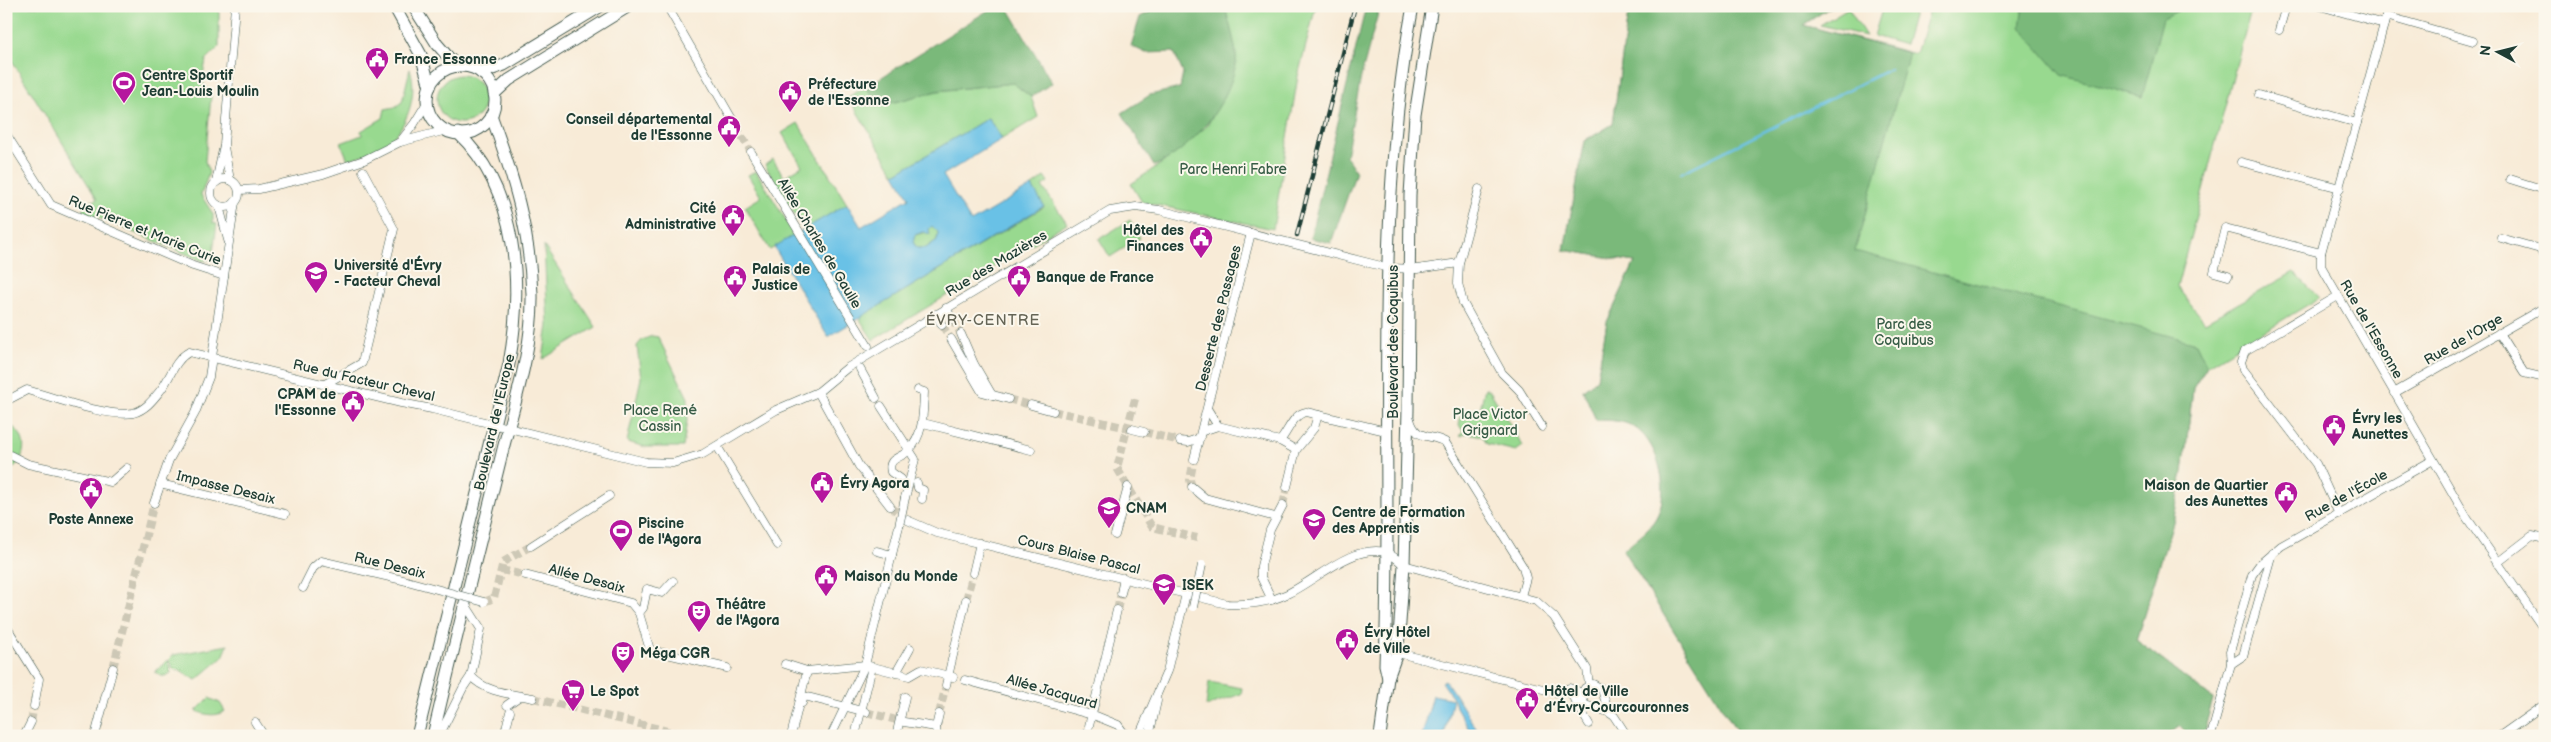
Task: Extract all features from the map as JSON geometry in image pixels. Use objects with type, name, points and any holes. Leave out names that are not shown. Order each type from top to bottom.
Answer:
[{"type":"main road","points":[[394,6],[421,55],[430,87],[428,101],[433,118],[452,132],[469,132],[480,128],[491,115],[494,94],[490,82],[481,72],[469,67],[456,66],[440,73],[430,87]]},
{"type":"main road","points":[[413,6],[437,44],[456,66]]},
{"type":"main road","points":[[481,72],[504,65],[602,6]]},
{"type":"main road","points":[[494,94],[509,80],[629,6]]},
{"type":"main road","name":"Boulevard des Coquibus","points":[[1388,678],[1385,665],[1389,268],[1396,116],[1413,6]]},
{"type":"main road","name":"Boulevard des Coquibus","points":[[1380,736],[1388,678],[1397,653],[1404,565],[1408,410],[1408,269],[1415,115],[1432,6]]},
{"type":"main road","name":"Boulevard de l'Europe","points":[[433,736],[524,366],[532,296],[528,238],[521,205],[491,115]]},
{"type":"main road","name":"Boulevard de l'Europe","points":[[418,736],[509,364],[516,328],[516,297],[512,250],[503,206],[488,170],[471,145],[452,132]]},
{"type":"street","points":[[216,182],[224,145],[235,6]]},
{"type":"street","points":[[667,6],[736,126]]},
{"type":"street","points":[[2279,30],[2286,6]]},
{"type":"street","points":[[2320,6],[2473,41]]},
{"type":"street","points":[[2228,276],[2214,272],[2225,228],[2321,253],[2389,6]]},
{"type":"street","points":[[2259,95],[2357,122]]},
{"type":"street","points":[[400,142],[428,101]]},
{"type":"street","points":[[239,190],[259,189],[323,174],[364,160],[400,142],[452,132]]},
{"type":"street","name":"Rue Pierre et Marie Curie","points":[[6,134],[51,205],[193,266],[224,276]]},
{"type":"street","points":[[224,145],[230,180],[239,190]]},
{"type":"street","name":"Allée Charles de Gaulle","points":[[751,152],[868,346]]},
{"type":"street","points":[[2241,162],[2340,188]]},
{"type":"street","points":[[325,384],[362,363],[394,229],[363,170]]},
{"type":"street","points":[[228,246],[219,206],[211,195],[212,187],[216,182],[222,179],[230,180]]},
{"type":"street","points":[[2510,179],[2545,190]]},
{"type":"street","points":[[1480,189],[1459,263],[1458,283],[1463,303],[1502,373],[1520,390],[1542,427]]},
{"type":"street","points":[[154,503],[169,460],[203,396],[213,357],[228,246],[235,202],[239,190]]},
{"type":"street","points":[[219,206],[229,206],[235,202]]},
{"type":"street","name":"Rue des Mazières","points":[[509,428],[655,463],[681,462],[717,446],[776,410],[818,392],[847,368],[1100,216],[1117,209],[1147,208],[1389,268],[1408,269],[1459,263]]},
{"type":"street","name":"Desserte des Passages","points":[[1194,459],[1202,434],[1251,233]]},
{"type":"street","points":[[2501,238],[2540,249],[2545,258]]},
{"type":"street","name":"Rue de l'Essonne","points":[[2321,253],[2321,266],[2467,518],[2544,629]]},
{"type":"street","points":[[2338,296],[2245,352],[2241,362],[2243,369],[2316,464],[2339,514]]},
{"type":"street","name":"Rue de l'Orge","points":[[2394,393],[2545,307]]},
{"type":"street","points":[[946,308],[952,319]]},
{"type":"street","points":[[936,314],[942,325]]},
{"type":"street","points":[[2499,333],[2524,372],[2545,378]]},
{"type":"street","points":[[961,334],[974,364],[992,395]]},
{"type":"street","points":[[951,339],[982,392],[1008,399]]},
{"type":"street","name":"Rue du Facteur Cheval","points":[[6,401],[27,390],[98,409],[132,413],[149,404],[183,355],[190,352],[509,428]]},
{"type":"street","points":[[860,369],[876,398]]},
{"type":"street","points":[[901,479],[891,472],[890,464],[892,460],[909,450],[923,424],[924,392],[918,390]]},
{"type":"street","points":[[818,392],[868,480],[890,506]]},
{"type":"street","points":[[1031,405],[1053,411]]},
{"type":"street","points":[[855,736],[864,711],[868,666],[892,555],[902,524],[905,498],[915,459],[883,409]]},
{"type":"street","points":[[1208,410],[1218,426]]},
{"type":"street","points":[[1408,410],[1413,428],[1417,434],[1445,442],[1523,567],[1526,578],[1521,596]]},
{"type":"street","points":[[1280,441],[1300,413],[1318,415],[1386,431]]},
{"type":"street","points":[[1287,487],[1296,450],[1314,428],[1318,415]]},
{"type":"street","points":[[923,424],[1031,450]]},
{"type":"street","points":[[1180,441],[1188,442],[1218,426],[1280,441],[1296,450]]},
{"type":"street","points":[[1132,429],[1144,432]]},
{"type":"street","points":[[717,446],[776,545]]},
{"type":"street","points":[[6,452],[28,464],[111,482],[127,468]]},
{"type":"street","name":"Rue de l'École","points":[[2211,736],[2231,664],[2230,652],[2252,575],[2260,564],[2272,553],[2433,460]]},
{"type":"street","points":[[917,483],[918,488],[924,490],[922,499]]},
{"type":"street","name":"Impasse Desaix","points":[[160,484],[285,514]]},
{"type":"street","points":[[1115,534],[1128,486]]},
{"type":"street","points":[[1192,487],[1205,498],[1275,517]]},
{"type":"street","points":[[531,546],[609,496]]},
{"type":"street","points":[[1272,600],[1260,573],[1275,517],[1283,505]]},
{"type":"street","name":"Cours Blaise Pascal","points":[[902,524],[1227,604],[1248,605],[1272,600],[1301,587],[1349,558],[1360,554],[1387,552]]},
{"type":"street","points":[[2497,563],[2532,536],[2545,539]]},
{"type":"street","points":[[973,573],[980,543]]},
{"type":"street","points":[[877,551],[892,555]]},
{"type":"street","points":[[1387,552],[1404,565],[1536,601],[1554,617],[1587,669],[1589,685],[1582,693],[1585,705],[1591,708],[1597,707],[1614,716],[1627,736]]},
{"type":"street","name":"Rue de l'École","points":[[2231,664],[2243,656],[2272,553]]},
{"type":"street","name":"Rue Desaix","points":[[303,588],[312,568],[322,561],[484,602]]},
{"type":"street","points":[[1193,607],[1202,564]]},
{"type":"street","name":"Allée Desaix","points":[[524,576],[631,603],[639,613]]},
{"type":"street","points":[[1121,593],[1124,578]]},
{"type":"street","points":[[673,581],[662,593],[647,589],[643,608],[639,613],[650,650],[727,668]]},
{"type":"street","points":[[1139,736],[1167,671],[1186,594]]},
{"type":"street","points":[[946,685],[950,676],[966,600]]},
{"type":"street","points":[[439,736],[471,676],[481,629],[466,604]]},
{"type":"street","points":[[1088,732],[1116,610]]},
{"type":"street","points":[[6,626],[39,679],[34,706]]},
{"type":"street","points":[[896,672],[910,648]]},
{"type":"street","points":[[1402,654],[1559,693],[1568,689],[1582,693]]},
{"type":"street","points":[[785,664],[808,671],[868,666],[909,676],[921,668],[950,676]]},
{"type":"street","points":[[831,736],[845,706],[868,666]]},
{"type":"street","points":[[95,736],[113,668]]},
{"type":"street","points":[[791,736],[808,671]]},
{"type":"street","points":[[471,676],[477,684],[533,698]]},
{"type":"street","points":[[1149,736],[1157,700],[1162,694],[1168,677]]},
{"type":"street","name":"Allée Jacquard","points":[[965,680],[1096,716],[1118,725],[1126,735]]},
{"type":"street","points":[[1589,685],[1596,685],[1602,689],[1608,712]]},
{"type":"street","points":[[1568,689],[1589,724]]},
{"type":"street","points":[[428,693],[456,701]]},
{"type":"street","points":[[504,736],[508,708],[520,696]]},
{"type":"street","points":[[800,709],[804,696],[864,711]]},
{"type":"street","points":[[899,736],[897,732],[905,697]]},
{"type":"street","points":[[1597,707],[1604,700]]},
{"type":"street","points":[[2500,736],[2545,704]]},
{"type":"street","points":[[937,736],[936,727],[939,714]]},
{"type":"street","points":[[24,736],[31,722]]},
{"type":"street","points":[[255,722],[264,736]]},
{"type":"street","points":[[904,722],[936,727]]},
{"type":"green space","name":"Centre Sportif Jean-Louis Moulin","points":[[6,6],[219,6],[219,47],[206,60],[202,81],[211,96],[205,161],[209,173],[201,195],[213,214],[213,223],[217,224],[212,259],[203,261],[82,211],[85,204],[97,199],[6,51]]},
{"type":"green space","points":[[995,6],[1007,6],[1052,83],[1031,97],[1013,83],[937,91],[887,104],[876,101],[866,87]]},
{"type":"green space","points":[[1162,6],[1225,6],[1234,43],[1236,63],[1226,94],[1207,124],[1182,149],[1154,166],[1122,113],[1150,95],[1180,88],[1183,73],[1174,52],[1146,53],[1131,46],[1140,17]]},
{"type":"green space","name":"Parc Henri Fabre","points":[[1225,6],[1316,6],[1298,76],[1273,229],[1142,202],[1131,184],[1165,161],[1207,126],[1227,89],[1236,62]]},
{"type":"green space","points":[[1366,6],[1380,6],[1361,77],[1346,156],[1356,172],[1331,243],[1310,238]]},
{"type":"green space","name":"Parc des Coquibus","points":[[1629,6],[1832,6],[1803,25],[1916,54],[1930,6],[2252,6],[2177,287],[2205,322],[2294,272],[2319,298],[2207,366],[2193,388],[2183,472],[2173,522],[2136,640],[2213,699],[2204,731],[2190,736],[2180,726],[2166,736],[1740,736],[1623,550],[1647,529],[1658,514],[1663,492],[1660,466],[1655,454],[1650,443],[1634,427],[1610,420],[1596,420],[1583,390],[1597,379],[1607,322],[1635,262],[1564,250],[1585,141],[1613,124]]},
{"type":"green space","name":"Parc des Coquibus","points":[[1629,6],[1832,6],[1803,25],[1909,53],[1855,251],[2196,343],[2207,366],[2193,388],[2183,472],[2173,522],[2136,640],[2213,699],[2204,731],[2190,736],[2180,726],[2166,736],[1740,736],[1623,550],[1647,529],[1658,514],[1663,491],[1660,466],[1655,454],[1650,443],[1634,427],[1610,420],[1596,420],[1583,390],[1597,379],[1607,322],[1635,262],[1564,250],[1585,141],[1613,124]]},
{"type":"green space","points":[[1883,6],[1916,6],[1905,45],[1874,36]]},
{"type":"green space","points":[[2023,6],[2188,6],[2163,18],[2142,97],[2061,75],[2020,27]]},
{"type":"green space","points":[[1848,8],[1866,36],[1820,25]]},
{"type":"green space","points":[[410,69],[413,90],[404,123],[390,141],[381,148],[348,160],[341,143],[362,135],[361,131],[383,118],[385,109],[395,107],[402,102]]},
{"type":"green space","points":[[461,75],[470,77],[478,82],[483,90],[485,99],[483,108],[478,116],[470,121],[461,123],[452,121],[444,116],[439,108],[437,99],[439,90],[444,82],[452,77]]},
{"type":"green space","points":[[1013,83],[1031,97],[1038,117],[1002,139],[988,118],[895,174],[848,97],[866,87],[876,101],[887,104],[937,91]]},
{"type":"green space","points":[[798,123],[847,204],[804,230],[765,165],[773,159],[784,177],[802,166],[782,133]]},
{"type":"green space","points":[[756,171],[795,235],[770,250],[745,207],[761,197],[748,175]]},
{"type":"green space","points":[[1045,177],[1048,182],[1042,186],[1067,223],[873,340],[859,318],[1044,207],[1032,186]]},
{"type":"green space","points":[[1130,220],[1140,238],[1110,257],[1099,239]]},
{"type":"green space","points":[[932,226],[938,232],[937,240],[926,248],[917,248],[913,242],[915,235],[926,232]]},
{"type":"green space","points":[[544,246],[596,327],[543,359],[548,325]]},
{"type":"green space","name":"Place René Cassin","points":[[652,336],[658,337],[688,398],[688,414],[683,447],[646,447],[627,442],[641,378],[637,346],[642,340]]},
{"type":"green space","name":"Place Victor Grignard","points":[[1485,388],[1490,391],[1523,446],[1516,451],[1487,444],[1482,436],[1467,433],[1461,436],[1460,434],[1463,431],[1459,425],[1461,413],[1464,419],[1480,409]]},
{"type":"green space","points":[[6,424],[20,434],[24,448],[19,462],[6,472]]},
{"type":"green space","points":[[228,645],[223,657],[196,680],[181,671],[173,669],[169,659],[173,655]]},
{"type":"green space","points":[[168,660],[171,672],[167,676],[161,676],[155,672]]},
{"type":"green space","points":[[1209,682],[1242,688],[1241,694],[1206,706]]},
{"type":"green space","points":[[209,698],[220,703],[225,711],[211,715],[196,711]]},
{"type":"water","points":[[988,118],[1002,139],[943,175],[971,222],[1032,186],[1044,206],[828,337],[774,247],[847,204],[861,227],[909,198],[895,174]],"holes":[[[932,226],[938,232],[937,240],[926,248],[917,248],[913,242],[915,235],[923,232],[930,234],[929,229]]]},
{"type":"water","points":[[1445,680],[1481,736],[1475,736],[1470,731],[1456,707],[1454,699],[1442,682]]},
{"type":"water","points":[[1433,695],[1453,699],[1444,736],[1422,736]]},
{"type":"waterway","points":[[1681,173],[1890,69]]},
{"type":"tunnel","points":[[736,126],[751,152]]},
{"type":"tunnel","points":[[952,319],[961,334]]},
{"type":"tunnel","points":[[942,325],[951,339]]},
{"type":"tunnel","points":[[1008,399],[1031,405]]},
{"type":"tunnel","points":[[1135,399],[1117,468],[1152,527],[1197,538]]},
{"type":"tunnel","points":[[1053,411],[1132,429]]},
{"type":"tunnel","points":[[1144,432],[1180,441]]},
{"type":"tunnel","points":[[1192,487],[1190,480],[1194,459]]},
{"type":"tunnel","points":[[1283,505],[1287,487]]},
{"type":"tunnel","points":[[113,668],[154,503]]},
{"type":"tunnel","points":[[890,506],[905,519]]},
{"type":"tunnel","points":[[484,602],[494,598],[503,562],[531,546]]},
{"type":"tunnel","points":[[501,570],[525,575]]},
{"type":"tunnel","points":[[966,600],[973,573]]},
{"type":"tunnel","points":[[1117,610],[1121,593]]},
{"type":"tunnel","points":[[939,714],[946,685]]},
{"type":"tunnel","points":[[533,698],[688,736]]},
{"type":"tunnel","points":[[31,722],[34,706]]},
{"type":"tunnel","points":[[866,712],[904,722]]},
{"type":"railway","points":[[1297,235],[1355,6]]},
{"type":"place","name":"France Essonne","points":[[377,80]]},
{"type":"place","name":"Centre Sportif Jean-Louis Moulin","points":[[124,104]]},
{"type":"place","name":"Préfecture de l'Essonne","points":[[790,113]]},
{"type":"place","name":"Conseil départemental de l'Essonne","points":[[729,148]]},
{"type":"place","name":"Cité Administrative","points":[[733,237]]},
{"type":"place","name":"Hôtel des Finances","points":[[1201,259]]},
{"type":"place","name":"Université d'Évry - Facteur Cheval","points":[[316,294]]},
{"type":"place","name":"Palais de Justice","points":[[735,298]]},
{"type":"place","name":"Banque de France","points":[[1019,298]]},
{"type":"place","name":"CPAM de l'Essonne","points":[[353,423]]},
{"type":"place","name":"Évry les Aunettes","points":[[2334,447]]},
{"type":"place","name":"Évry Agora","points":[[822,504]]},
{"type":"place","name":"Poste Annexe","points":[[91,510]]},
{"type":"place","name":"Maison de Quartier des Aunettes","points":[[2286,514]]},
{"type":"place","name":"CNAM","points":[[1109,529]]},
{"type":"place","name":"Centre de Formation des Apprentis","points":[[1314,541]]},
{"type":"place","name":"Piscine de l'Agora","points":[[621,552]]},
{"type":"place","name":"Maison du Monde","points":[[826,597]]},
{"type":"place","name":"ISEK","points":[[1164,606]]},
{"type":"place","name":"Théâtre de l'Agora","points":[[699,633]]},
{"type":"place","name":"Évry Hôtel de Ville","points":[[1347,661]]},
{"type":"place","name":"Méga CGR","points":[[623,674]]},
{"type":"place","name":"Le Spot","points":[[573,712]]},
{"type":"place","name":"Hôtel de Ville d’Évry-Courcouronnes","points":[[1527,720]]},
{"type":"district","name":"ÉVRY-CENTRE","points":[[983,320]]}]
